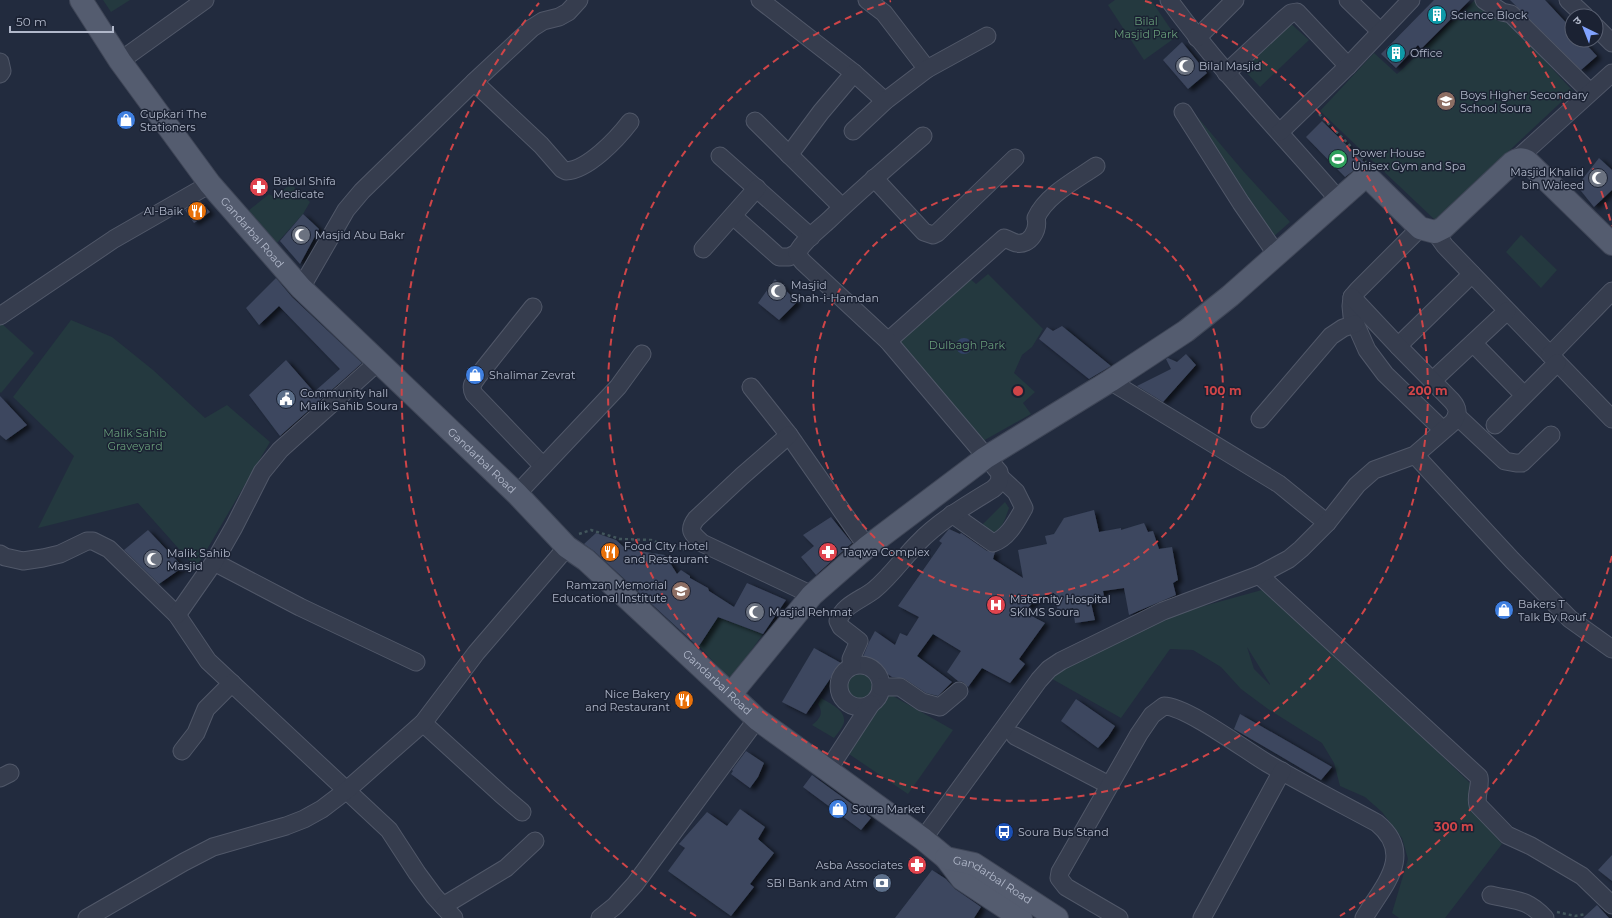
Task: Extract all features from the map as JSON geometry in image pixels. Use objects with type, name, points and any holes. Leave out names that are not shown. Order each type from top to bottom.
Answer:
[{"type":"main road","name":"Gandarbal Road","points":[[81,0],[120,61],[210,184],[301,288],[517,494],[567,547],[586,560],[757,718],[923,839],[946,858],[962,879],[1021,918]]},
{"type":"main road","points":[[731,694],[812,595],[867,547],[985,458],[1110,381],[1186,331],[1230,296],[1357,182],[1364,178],[1371,180],[1427,230],[1443,228],[1516,160],[1523,159],[1527,161],[1612,244]]},
{"type":"main road","name":"Gandarbal Road","points":[[946,858],[974,864],[1057,918]]},
{"type":"street","points":[[120,61],[206,0]]},
{"type":"street","points":[[301,288],[346,210],[354,201],[474,82],[532,28],[543,21],[559,17],[568,12],[579,0]]},
{"type":"street","points":[[760,0],[854,73],[885,101]]},
{"type":"street","points":[[867,0],[884,13],[894,24],[927,69]]},
{"type":"street","points":[[1168,0],[1226,73],[1338,199]]},
{"type":"street","points":[[1197,38],[1235,0]]},
{"type":"street","points":[[1348,0],[1380,31]]},
{"type":"street","points":[[1280,132],[1310,105],[1411,0]]},
{"type":"street","points":[[1484,0],[1502,12],[1511,14],[1590,92]]},
{"type":"street","points":[[1568,0],[1576,8]]},
{"type":"street","points":[[1226,73],[1285,18],[1291,13],[1297,12],[1348,66]]},
{"type":"street","points":[[1604,35],[1612,43]]},
{"type":"street","points":[[853,132],[885,101],[927,69],[987,36]]},
{"type":"street","points":[[0,62],[2,71],[0,74]]},
{"type":"street","points":[[789,155],[821,112],[854,73]]},
{"type":"street","points":[[1516,160],[1590,92],[1611,75]]},
{"type":"street","points":[[474,82],[541,144],[562,169],[566,171],[579,168],[608,147],[630,122]]},
{"type":"street","points":[[1184,112],[1241,203],[1277,255]]},
{"type":"street","points":[[755,121],[842,207]]},
{"type":"street","points":[[733,216],[779,257],[788,257],[798,253],[811,237],[842,207],[923,136]]},
{"type":"street","points":[[720,156],[811,237]]},
{"type":"street","points":[[874,178],[924,232],[933,235],[937,233],[1015,158]]},
{"type":"street","points":[[888,341],[1004,238],[1016,243],[1022,243],[1030,239],[1035,233],[1038,225],[1036,218],[1045,204],[1052,197],[1096,166]]},
{"type":"street","points":[[0,316],[114,239],[210,184]]},
{"type":"street","points":[[703,249],[757,188]]},
{"type":"street","points":[[1443,430],[1385,374],[1367,350],[1355,324],[1351,306],[1352,297],[1427,230],[1445,246],[1612,419]]},
{"type":"street","points":[[798,253],[799,258],[803,262],[888,341],[985,458],[999,472],[1000,478],[998,484],[993,490],[952,514],[918,542],[896,568],[874,589],[860,600],[850,605],[840,614],[838,621],[841,627],[859,641],[851,659],[852,666]]},
{"type":"street","points":[[1398,346],[1472,274]]},
{"type":"street","points":[[1495,425],[1524,395],[1612,291]]},
{"type":"street","points":[[1352,297],[1452,401],[1457,413],[1505,460],[1522,463],[1552,435]]},
{"type":"street","points":[[533,306],[478,376],[471,388],[474,394],[543,466]]},
{"type":"street","points":[[1432,381],[1507,311]]},
{"type":"street","points":[[1260,419],[1331,336],[1342,328],[1355,324]]},
{"type":"street","points":[[1473,343],[1524,395]]},
{"type":"street","points":[[517,494],[618,387],[642,354]]},
{"type":"street","points":[[177,615],[214,562],[234,528],[262,472],[280,450],[378,362]]},
{"type":"street","points":[[1110,381],[1279,484],[1327,523]]},
{"type":"street","points":[[752,387],[789,435],[867,547]]},
{"type":"street","points":[[923,839],[1034,686],[1049,669],[1062,661],[1163,611],[1259,575],[1289,559],[1327,523],[1357,485],[1374,470],[1415,455],[1453,422],[1457,413]]},
{"type":"street","points":[[789,435],[742,476],[691,525],[692,531],[702,543],[812,595]]},
{"type":"street","points":[[1415,455],[1512,560],[1570,619],[1612,649]]},
{"type":"street","points":[[952,514],[993,543],[1000,540],[1013,527],[1024,508],[1016,492],[1000,478]]},
{"type":"street","points":[[0,554],[23,561],[60,554],[87,541],[93,541],[109,549],[177,615],[208,661],[389,830],[417,873],[448,912],[506,868],[535,841]]},
{"type":"street","points":[[87,918],[172,868],[213,847],[286,826],[304,819],[322,809],[347,790],[423,723],[476,653],[567,547]]},
{"type":"street","points":[[214,562],[307,611],[416,662]]},
{"type":"street","points":[[1259,575],[1479,777],[1480,783],[1477,800],[1478,805],[1507,835],[1531,846],[1577,873],[1591,883],[1612,905]]},
{"type":"street","points":[[828,770],[871,704],[880,694],[880,680],[872,669],[859,665],[852,666],[842,675],[839,689],[841,696],[851,705],[865,707],[871,704]]},
{"type":"street","points":[[182,751],[196,733],[206,709],[232,683]]},
{"type":"street","points":[[881,687],[900,687],[922,702],[940,707],[959,691]]},
{"type":"street","points":[[1119,918],[1066,887],[1059,878],[1063,865],[1143,727],[1152,714],[1164,706],[1176,707],[1282,771],[1384,828],[1388,834],[1394,851],[1394,869],[1389,880],[1364,918]]},
{"type":"street","points":[[600,918],[615,906],[635,884],[757,718]]},
{"type":"street","points":[[423,723],[522,812]]},
{"type":"street","points":[[1015,736],[1109,785]]},
{"type":"street","points":[[1202,918],[1282,771]]},
{"type":"street","points":[[1491,895],[1522,901],[1532,905],[1545,918]]},
{"type":"path","points":[[1310,105],[1375,170],[1371,180]]},
{"type":"path","points":[[567,547],[577,535],[591,530],[620,539],[651,540],[670,547],[691,551],[702,543]]},
{"type":"green space","points":[[103,0],[130,0],[111,12]]},
{"type":"green space","name":"Bilal Masjid Park","points":[[1115,0],[1151,0],[1176,37],[1144,60],[1108,5]]},
{"type":"green space","name":"Boys Higher Secondary School Soura","points":[[1475,0],[1515,29],[1573,91],[1435,220],[1320,111],[1374,53],[1397,74]]},
{"type":"green space","points":[[1289,22],[1309,40],[1260,87],[1242,68]]},
{"type":"green space","points":[[1189,112],[1194,113],[1244,172],[1290,222],[1272,238]]},
{"type":"green space","points":[[291,184],[310,202],[303,214],[277,243],[248,211],[269,194],[274,197]]},
{"type":"green space","points":[[1521,235],[1557,270],[1541,288],[1506,252]]},
{"type":"green space","name":"Dulbagh Park","points":[[988,274],[1043,329],[1032,347],[1022,355],[1014,373],[1035,392],[1023,403],[1031,414],[983,441],[892,342],[966,275],[976,284]]},
{"type":"green space","name":"Malik Sahib Graveyard","points":[[71,320],[112,337],[153,370],[205,418],[227,405],[270,442],[196,568],[138,503],[38,528],[74,456],[13,397]]},
{"type":"green space","points":[[0,322],[34,353],[1,393],[0,392]]},
{"type":"green space","points":[[1005,502],[1009,508],[1006,517],[1001,527],[991,536],[981,526]]},
{"type":"green space","points":[[1269,588],[1473,786],[1469,805],[1502,844],[1445,918],[1399,918],[1392,913],[1408,859],[1402,838],[1382,812],[1365,797],[1340,786],[1334,763],[1322,743],[1268,709],[1241,689],[1221,667],[1193,650],[1170,649],[1121,718],[1047,676],[1175,614]],"holes":[[[1247,647],[1270,684],[1254,669]]]},
{"type":"green space","points":[[718,617],[763,634],[730,680],[699,646]]},
{"type":"green space","points":[[860,670],[866,671],[873,677],[876,686],[875,692],[869,699],[860,702],[854,701],[847,695],[844,686],[845,680],[851,673]]},
{"type":"green space","points":[[886,692],[953,730],[908,794],[846,752]]},
{"type":"green space","points":[[821,698],[840,710],[844,718],[844,722],[840,730],[834,738],[812,725],[821,713],[818,704]]},
{"type":"water","points":[[964,338],[970,340],[972,346],[970,352],[964,354],[958,352],[956,346],[958,340]]},
{"type":"building","name":"Science Block","points":[[1434,0],[1470,0],[1421,49],[1418,45],[1396,68],[1381,54]]},
{"type":"building","points":[[1510,0],[1545,0],[1564,20],[1564,48],[1590,48],[1597,56],[1581,70]]},
{"type":"building","name":"Bilal Masjid","points":[[1182,42],[1207,73],[1188,89],[1163,60]]},
{"type":"building","points":[[1322,121],[1367,165],[1365,167],[1357,168],[1345,177],[1306,137]]},
{"type":"building","name":"Masjid Khalid bin Waleed","points":[[1599,158],[1612,170],[1612,190],[1594,207],[1577,186]]},
{"type":"building","name":"Al-Baik","points":[[200,201],[210,212],[194,223],[185,210]]},
{"type":"building","name":"Masjid Abu Bakr","points":[[303,214],[319,229],[300,264],[280,241]]},
{"type":"building","points":[[276,278],[292,297],[362,363],[280,436],[249,395],[286,360],[314,392],[340,369],[279,306],[259,325],[246,308]]},
{"type":"building","name":"Masjid Shah-i-Hamdan","points":[[775,279],[797,302],[779,320],[758,303]]},
{"type":"building","points":[[1062,326],[1111,366],[1089,379],[1039,339],[1047,327],[1053,331]]},
{"type":"building","points":[[1186,354],[1196,365],[1163,402],[1137,386],[1171,369],[1166,359],[1168,358],[1177,362]]},
{"type":"building","points":[[0,396],[27,425],[6,440],[0,435]]},
{"type":"building","points":[[1094,510],[1099,532],[1121,528],[1121,530],[1144,523],[1148,532],[1153,531],[1159,549],[1172,547],[1178,580],[1173,583],[1176,595],[1129,615],[1124,588],[1103,591],[1104,596],[1091,603],[1095,620],[1075,623],[1073,608],[1058,612],[1054,593],[1038,597],[1024,612],[1045,623],[1019,659],[1025,664],[1010,683],[982,668],[968,687],[963,682],[958,681],[947,672],[961,651],[933,634],[917,656],[952,682],[938,696],[926,693],[905,679],[892,677],[863,657],[875,631],[895,645],[900,633],[907,636],[919,617],[898,606],[942,543],[939,541],[949,529],[960,534],[961,533],[987,551],[995,552],[993,559],[1023,578],[1018,550],[1047,544],[1045,536],[1054,534],[1064,518]]},
{"type":"building","name":"Taqwa Complex","points":[[831,517],[852,543],[816,575],[801,557],[814,546],[803,535]]},
{"type":"building","name":"Malik Sahib Masjid","points":[[148,530],[183,567],[159,584],[124,550]]},
{"type":"building","points":[[596,533],[616,540],[626,549],[665,555],[677,574],[681,570],[690,576],[690,578],[708,588],[709,591],[734,607],[747,583],[786,600],[763,634],[718,617],[699,646],[594,551],[584,544]]},
{"type":"building","points":[[814,648],[841,663],[806,714],[782,702]]},
{"type":"building","points":[[1076,699],[1115,726],[1098,748],[1061,721]]},
{"type":"building","points":[[1240,714],[1332,767],[1321,780],[1234,729]]},
{"type":"building","points":[[746,751],[764,763],[758,777],[750,788],[731,774],[733,771],[732,770]]},
{"type":"building","points":[[812,775],[871,818],[861,830],[803,787]]},
{"type":"building","points":[[740,809],[765,827],[758,839],[774,853],[750,884],[754,887],[731,916],[668,871],[685,848],[679,844],[707,812],[727,826]]},
{"type":"building","points":[[1612,855],[1612,881],[1598,870]]},
{"type":"building","points":[[932,870],[946,879],[955,889],[981,907],[974,918],[895,918]]},
{"type":"building","points":[[1597,905],[1609,918],[1583,918]]},
{"type":"place","name":"Science Block","points":[[1437,15]]},
{"type":"place","name":"Office","points":[[1396,53]]},
{"type":"place","name":"Bilal Masjid","points":[[1185,66]]},
{"type":"place","name":"Boys Higher Secondary School Soura","points":[[1446,101]]},
{"type":"place","name":"Gupkari The Stationers","points":[[126,120]]},
{"type":"place","name":"Power House Unisex Gym and Spa","points":[[1338,159]]},
{"type":"place","name":"Masjid Khalid bin Waleed","points":[[1598,178]]},
{"type":"place","name":"Babul Shifa Medicate","points":[[259,187]]},
{"type":"place","name":"Al-Baik","points":[[197,211]]},
{"type":"place","name":"Masjid Abu Bakr","points":[[301,235]]},
{"type":"place","name":"Masjid Shah-i-Hamdan","points":[[777,291]]},
{"type":"place","name":"Shalimar Zevrat","points":[[475,375]]},
{"type":"place","name":"Community hall Malik Sahib Soura","points":[[286,399]]},
{"type":"place","name":"Food City Hotel and Restaurant","points":[[610,552]]},
{"type":"place","name":"Taqwa Complex","points":[[828,552]]},
{"type":"place","name":"Malik Sahib Masjid","points":[[153,559]]},
{"type":"place","name":"Ramzan Memorial Educational Institute","points":[[681,591]]},
{"type":"place","name":"Maternity Hospital SKIMS Soura","points":[[996,605]]},
{"type":"place","name":"Bakers T Talk By Rouf","points":[[1504,610]]},
{"type":"place","name":"Masjid Rehmat","points":[[755,612]]},
{"type":"place","name":"Nice Bakery and Restaurant","points":[[684,700]]},
{"type":"place","name":"Soura Market","points":[[838,809]]},
{"type":"place","name":"Soura Bus Stand","points":[[1004,832]]},
{"type":"place","name":"Asba Associates","points":[[917,865]]},
{"type":"place","name":"SBI Bank and Atm","points":[[882,883]]}]
